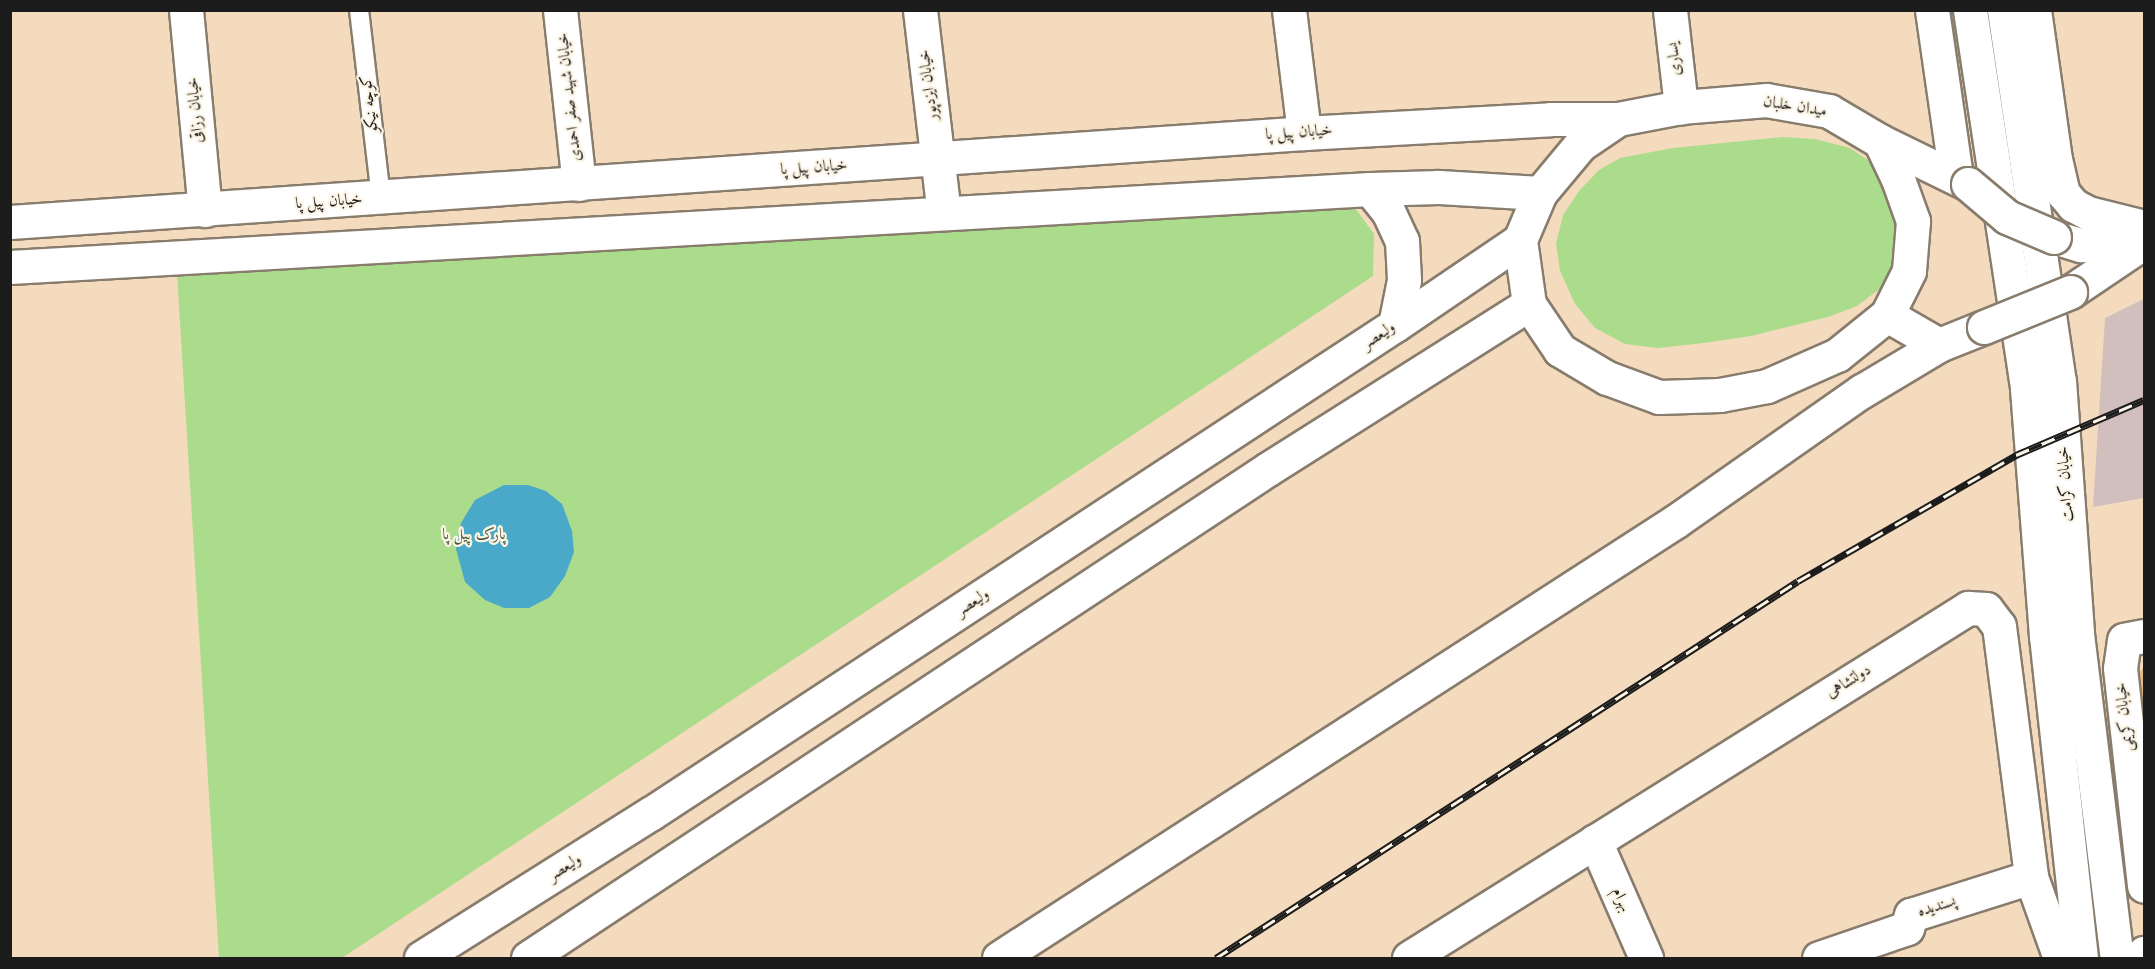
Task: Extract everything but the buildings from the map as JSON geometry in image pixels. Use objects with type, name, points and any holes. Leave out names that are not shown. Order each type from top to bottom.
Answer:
[{"type":"main road","name":"خیابان رزاقی","points":[[186,10],[205,210]]},
{"type":"main road","name":"خیابان شهید صفر احمدی","points":[[560,10],[579,184]]},
{"type":"main road","name":"خیابان ایزدپور","points":[[920,10],[944,213]]},
{"type":"main road","points":[[1289,10],[1304,133]]},
{"type":"main road","name":"یساری","points":[[1670,10],[1681,106]]},
{"type":"main road","points":[[1932,10],[1962,180]]},
{"type":"main road","name":"خیابان کرامت","points":[[1970,10],[2027,389],[2046,636],[2081,958]]},
{"type":"main road","name":"خیابان کرامت","points":[[2004,10],[2059,381],[2077,634],[2117,958]]},
{"type":"main road","points":[[2034,10],[2055,159],[2063,193],[2073,206],[2088,213],[2145,227]]},
{"type":"main road","name":"میدان خلبان","points":[[1520,240],[1540,193],[1580,145],[1618,119],[1681,106],[1766,100],[1829,111],[1880,141],[1962,180],[2007,217],[2054,237],[2080,245],[2101,246],[2145,235]]},
{"type":"main road","name":"خیابان پیل پا","points":[[10,222],[1304,133],[1551,119],[1618,119]]},
{"type":"main road","points":[[1520,240],[1529,304],[1560,350],[1607,378],[1659,397],[1720,396],[1767,386],[1837,355],[1887,315],[1909,272],[1913,221],[1898,178],[1880,141]]},
{"type":"main road","points":[[10,267],[1370,189],[1439,187],[1540,193]]},
{"type":"main road","points":[[1370,189],[1388,211],[1402,241],[1404,280],[1395,325]]},
{"type":"main road","name":"ولیعصر","points":[[421,958],[650,814],[1395,325],[1520,240]]},
{"type":"main road","points":[[999,958],[1676,521],[1862,391],[1939,345],[2070,292],[2145,242]]},
{"type":"main road","points":[[528,958],[1268,469],[1529,304]]},
{"type":"main road","points":[[1887,315],[1939,345]]},
{"type":"main road","name":"دولتشاهی","points":[[1409,958],[1968,608],[1986,609],[1998,626],[2031,878],[2060,958]]},
{"type":"main road","name":"خیابان کریمی","points":[[2145,636],[2124,640],[2120,668],[2145,886]]},
{"type":"main road","name":"بهرام","points":[[1595,841],[1646,958]]},
{"type":"main road","name":"پسندیده","points":[[1819,958],[1907,928],[1911,915],[2031,878]]},
{"type":"main road","points":[[2141,958],[2145,953]]},
{"type":"lane","name":"کوچه نیکو","points":[[359,10],[381,198]]},
{"type":"shaded area","points":[[2144,299],[2144,498],[2093,507],[2105,318]]},
{"type":"green space","points":[[1783,137],[1815,139],[1850,148],[1872,163],[1888,191],[1898,222],[1896,256],[1882,287],[1857,306],[1828,317],[1751,336],[1704,343],[1658,348],[1625,344],[1595,328],[1575,304],[1560,271],[1556,244],[1563,215],[1579,191],[1599,170],[1620,158],[1673,148]]},
{"type":"green space","name":"پارک پیل پا","points":[[1350,201],[1374,234],[1373,276],[342,958],[219,958],[177,273]]},
{"type":"water","points":[[504,485],[528,485],[546,491],[562,504],[572,531],[574,552],[565,576],[550,597],[529,608],[504,608],[485,600],[465,582],[456,549],[461,523],[475,500]]},
{"type":"railway","points":[[1216,958],[1798,581],[2016,455],[2144,400]]}]
